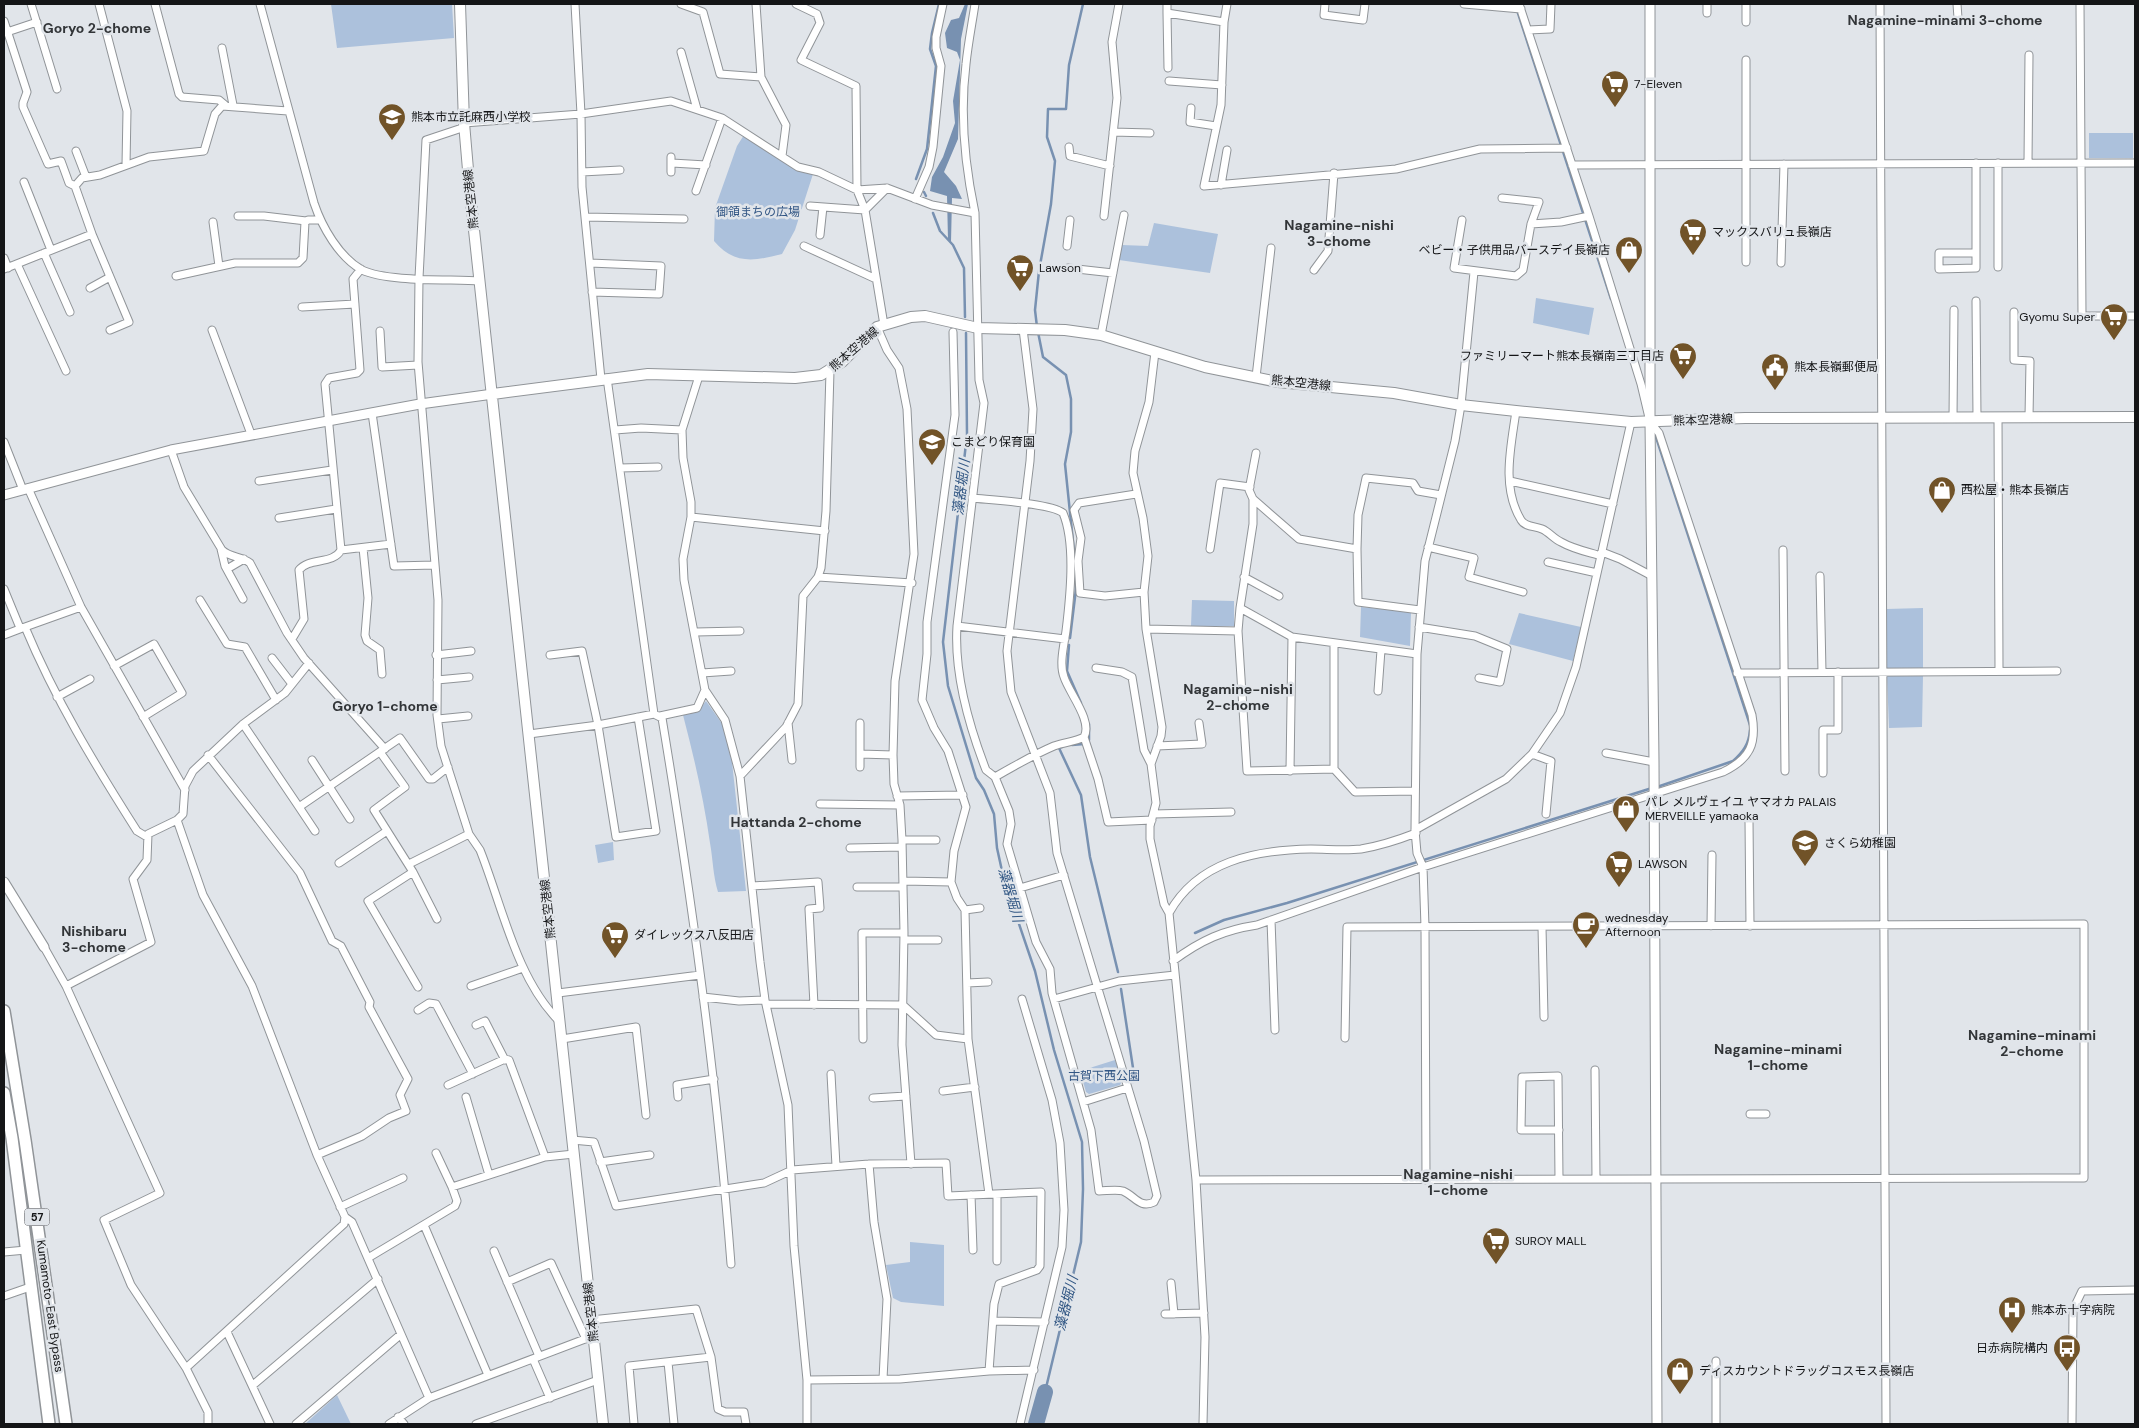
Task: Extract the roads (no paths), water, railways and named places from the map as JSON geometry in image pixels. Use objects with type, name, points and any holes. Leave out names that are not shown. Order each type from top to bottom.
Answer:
[{"type":"highway","name":"Kumamoto-East Bypass","points":[[4,1011],[26,1140],[66,1424]]},
{"type":"highway","name":"Kumamoto-East Bypass","points":[[4,1093],[12,1138],[49,1424]]},
{"type":"main road","name":"熊本空港線","points":[[460,4],[465,125],[480,281],[558,993],[591,1320],[590,1338],[598,1380],[603,1424]]},
{"type":"main road","name":"熊本空港線","points":[[493,394],[604,378],[648,374],[795,378],[821,375],[842,362],[881,326],[911,316],[925,316],[978,328],[1044,330],[1101,335],[1205,367],[1278,382],[1394,393],[1461,405],[1631,422],[1744,418],[2135,417]]},
{"type":"street","points":[[31,4],[57,89]]},
{"type":"street","points":[[99,4],[127,111],[126,165]]},
{"type":"street","points":[[155,4],[179,94],[185,97],[219,100],[229,105],[288,111]]},
{"type":"street","points":[[260,4],[288,111],[320,220],[338,246],[362,269],[376,275],[480,281]]},
{"type":"street","points":[[575,4],[582,172],[592,292],[604,378],[615,430],[657,715],[662,718],[684,853],[714,1079],[726,1188],[731,1264]]},
{"type":"street","points":[[681,4],[703,12],[720,74],[761,77]]},
{"type":"street","points":[[756,4],[761,77],[786,125],[782,156]]},
{"type":"street","points":[[796,4],[817,14],[820,23],[802,60],[856,86],[857,190],[865,210],[881,326],[887,350],[899,368],[907,410],[914,554],[912,583],[895,681],[892,755],[897,796],[900,805],[902,844],[904,936],[902,1046],[911,1164]]},
{"type":"street","points":[[915,199],[929,167],[933,147],[941,66],[936,48],[936,36],[943,4]]},
{"type":"street","points":[[975,4],[966,66],[964,112],[970,188],[975,213],[979,380],[984,403],[956,626],[960,682],[986,770],[995,777],[1010,811],[1011,824],[1007,844],[1036,942],[1048,964],[1054,999],[1091,1130],[1099,1191],[1121,1190],[1138,1203],[1150,1204],[1154,1202],[1157,1196],[1144,1141],[1056,846],[1050,794],[1008,682],[1007,656],[1025,504],[1033,409],[1027,330]]},
{"type":"street","points":[[1104,216],[1117,98],[1112,42],[1119,4]]},
{"type":"street","points":[[1167,4],[1168,68]]},
{"type":"street","points":[[1227,4],[1224,22],[1222,85],[1204,186],[1396,169],[1480,149],[1567,148]]},
{"type":"street","points":[[1325,4],[1324,15],[1363,20],[1365,4]]},
{"type":"street","points":[[1173,961],[1197,944],[1233,929],[1271,920],[1424,867],[1653,796],[1723,772],[1736,766],[1749,752],[1754,728],[1752,715],[1659,433],[1650,422],[1641,384],[1589,216],[1520,6],[1464,4]]},
{"type":"street","points":[[1528,30],[1550,29],[1551,4]]},
{"type":"street","points":[[1650,4],[1650,422],[1654,762],[1657,1424]]},
{"type":"street","points":[[1707,4],[1707,13]]},
{"type":"street","points":[[1746,4],[1746,22]]},
{"type":"street","points":[[1880,4],[1886,1424]]},
{"type":"street","points":[[1957,4],[1958,18]]},
{"type":"street","points":[[2080,4],[2082,316],[2135,316]]},
{"type":"street","points":[[1167,13],[1224,22]]},
{"type":"street","points":[[4,21],[6,33],[27,92],[23,107],[48,164],[61,161],[69,183],[75,186],[92,234],[129,322],[110,330]]},
{"type":"street","points":[[6,33],[37,22]]},
{"type":"street","points":[[222,48],[229,105]]},
{"type":"street","points":[[680,52],[697,109]]},
{"type":"street","points":[[2028,162],[2029,55]]},
{"type":"street","points":[[1746,60],[1746,262]]},
{"type":"street","points":[[1169,81],[1222,85]]},
{"type":"street","points":[[561,1022],[543,1004],[523,968],[480,850],[469,834],[441,746],[438,719],[436,655],[438,600],[418,365],[419,278],[426,140],[465,125],[581,114],[664,101],[697,109],[722,118],[798,167],[819,172],[857,190],[887,188],[932,205],[975,213]]},
{"type":"street","points":[[75,186],[77,182],[86,177],[97,176],[162,154],[204,151],[217,110],[229,105]]},
{"type":"street","points":[[1191,108],[1190,122],[1216,126]]},
{"type":"street","points":[[696,191],[722,118]]},
{"type":"street","points":[[1113,132],[1150,132]]},
{"type":"street","points":[[1069,147],[1070,156],[1110,166]]},
{"type":"street","points":[[1220,185],[1227,150]]},
{"type":"street","points":[[76,151],[86,177]]},
{"type":"street","points":[[671,172],[672,160],[706,165]]},
{"type":"street","points":[[1976,163],[1976,253],[1976,268],[1939,269],[1939,253],[1976,253]]},
{"type":"street","points":[[1998,163],[1998,268]]},
{"type":"street","points":[[1572,165],[2135,163]]},
{"type":"street","points":[[1781,263],[1784,164]]},
{"type":"street","points":[[582,172],[620,170]]},
{"type":"street","points":[[1314,270],[1328,251],[1334,174]]},
{"type":"street","points":[[24,182],[70,312]]},
{"type":"street","points":[[810,206],[865,210],[887,188]]},
{"type":"street","points":[[1462,220],[1454,268],[1516,276],[1521,274],[1531,224],[1539,202],[1502,198]]},
{"type":"street","points":[[820,235],[823,207]]},
{"type":"street","points":[[1101,335],[1124,215]]},
{"type":"street","points":[[238,216],[264,216],[306,221],[320,220]]},
{"type":"street","points":[[585,216],[684,219]]},
{"type":"street","points":[[1531,224],[1561,222],[1589,216]]},
{"type":"street","points":[[1067,246],[1070,220]]},
{"type":"street","points":[[176,276],[235,263],[300,262],[303,258],[306,221]]},
{"type":"street","points":[[213,222],[219,266]]},
{"type":"street","points":[[4,258],[6,268],[92,234]]},
{"type":"street","points":[[804,246],[876,279]]},
{"type":"street","points":[[1256,377],[1271,248]]},
{"type":"street","points":[[590,263],[661,266],[659,294],[592,292]]},
{"type":"street","points":[[17,264],[66,371]]},
{"type":"street","points":[[1068,268],[1113,273]]},
{"type":"street","points":[[292,639],[304,618],[299,570],[306,564],[336,557],[341,550],[327,420],[326,382],[329,378],[360,370],[353,279],[362,269]]},
{"type":"street","points":[[1426,1180],[1426,927],[1424,867],[1417,852],[1415,791],[1417,654],[1420,610],[1428,547],[1455,441],[1461,405],[1474,272]]},
{"type":"street","points":[[90,288],[110,277]]},
{"type":"street","points":[[1976,301],[1976,418]]},
{"type":"street","points":[[302,307],[355,304]]},
{"type":"street","points":[[1953,418],[1954,310]]},
{"type":"street","points":[[2014,312],[2014,360],[2030,361],[2029,417]]},
{"type":"street","points":[[212,330],[251,434]]},
{"type":"street","points":[[380,331],[382,367],[418,365]]},
{"type":"street","points":[[953,332],[955,415],[927,622],[927,654],[921,695],[927,715],[948,751],[966,806],[954,850],[952,882],[954,892],[965,910],[968,1039],[993,1194],[997,1261]]},
{"type":"street","points":[[1151,764],[1162,736],[1162,728],[1146,629],[1144,592],[1148,556],[1143,518],[1136,494],[1133,473],[1135,451],[1149,402],[1155,352]]},
{"type":"street","points":[[740,776],[788,723],[796,710],[799,696],[802,596],[818,577],[821,568],[825,531],[830,371]]},
{"type":"street","points":[[699,376],[682,430],[682,448],[690,487],[691,517],[683,564],[705,690],[725,720],[740,776],[766,1002],[788,1105],[794,1246],[807,1380],[808,1424]]},
{"type":"street","points":[[4,495],[171,450],[327,420],[493,394]]},
{"type":"street","points":[[1516,411],[1509,462],[1510,497],[1525,524],[1542,529],[1570,546],[1620,559],[1652,576]]},
{"type":"street","points":[[372,413],[390,544],[396,567],[435,565]]},
{"type":"street","points":[[1998,418],[1999,670]]},
{"type":"street","points":[[1169,913],[1175,902],[1202,876],[1214,868],[1237,858],[1278,850],[1360,849],[1416,832],[1506,780],[1532,754],[1552,725],[1566,699],[1576,667],[1631,422]]},
{"type":"street","points":[[615,430],[641,428],[682,430]]},
{"type":"street","points":[[4,442],[80,607],[185,790]]},
{"type":"street","points":[[171,450],[184,487],[221,549],[227,570],[243,599]]},
{"type":"street","points":[[1256,453],[1250,487],[1253,499],[1253,524],[1244,577],[1238,631],[1247,771],[1334,769]]},
{"type":"street","points":[[620,468],[658,467]]},
{"type":"street","points":[[259,481],[332,470]]},
{"type":"street","points":[[1420,610],[1358,602],[1358,515],[1366,478],[1413,483],[1418,491],[1441,495]]},
{"type":"street","points":[[1510,481],[1613,504]]},
{"type":"street","points":[[1210,549],[1220,483],[1250,487]]},
{"type":"street","points":[[1136,494],[1079,503],[1074,510],[1081,538],[1078,560],[1080,593],[1105,596],[1144,592]]},
{"type":"street","points":[[972,498],[1058,510],[1065,518],[1069,541],[1070,596],[1063,674],[1083,716],[1086,729],[1084,737],[1098,779],[1108,822],[1231,812]]},
{"type":"street","points":[[1253,499],[1299,539],[1357,549]]},
{"type":"street","points":[[280,518],[336,509]]},
{"type":"street","points":[[691,517],[825,531]]},
{"type":"street","points":[[341,550],[390,544]]},
{"type":"street","points":[[1428,547],[1474,558],[1469,578],[1523,592]]},
{"type":"street","points":[[363,548],[368,607],[364,634],[380,650],[382,674]]},
{"type":"street","points":[[221,549],[227,554],[244,559],[250,563],[292,639],[309,663],[382,751],[405,787],[374,810],[409,864],[438,919]]},
{"type":"street","points":[[1783,550],[1786,771]]},
{"type":"street","points":[[227,570],[244,559]]},
{"type":"street","points":[[1548,562],[1597,573]]},
{"type":"street","points":[[1820,576],[1822,672]]},
{"type":"street","points":[[818,577],[912,583]]},
{"type":"street","points":[[1244,577],[1279,596]]},
{"type":"street","points":[[4,589],[57,697],[137,831],[147,837]]},
{"type":"street","points":[[200,600],[227,644],[245,647],[276,700]]},
{"type":"street","points":[[4,636],[23,627],[80,607]]},
{"type":"street","points":[[1240,608],[1292,636],[1417,654]]},
{"type":"street","points":[[956,626],[1065,639]]},
{"type":"street","points":[[1419,627],[1475,636],[1508,649],[1500,682],[1479,678]]},
{"type":"street","points":[[1146,629],[1238,631]]},
{"type":"street","points":[[696,632],[740,631]]},
{"type":"street","points":[[1290,770],[1292,636]]},
{"type":"street","points":[[1334,643],[1334,769],[1356,792],[1415,791]]},
{"type":"street","points":[[114,666],[154,644],[182,693],[143,716]]},
{"type":"street","points":[[1378,691],[1381,650]]},
{"type":"street","points":[[436,655],[471,651]]},
{"type":"street","points":[[550,655],[582,651],[598,725],[616,837],[656,831],[638,717]]},
{"type":"street","points":[[272,658],[292,684]]},
{"type":"street","points":[[66,986],[151,942],[133,879],[147,860],[147,837],[152,831],[177,820],[182,814],[185,790],[192,770],[243,724],[276,700],[309,663]]},
{"type":"street","points":[[1096,668],[1122,672],[1132,677],[1144,750],[1151,764],[1156,803],[1150,839],[1164,904],[1169,913],[1196,1180],[1204,1313],[1205,1386],[1202,1424]]},
{"type":"street","points":[[702,673],[731,671]]},
{"type":"street","points":[[1737,673],[2057,671]]},
{"type":"street","points":[[1823,773],[1823,730],[1838,730],[1838,672]]},
{"type":"street","points":[[437,680],[470,677]]},
{"type":"street","points":[[57,697],[90,679]]},
{"type":"street","points":[[529,734],[598,725],[697,708],[705,690]]},
{"type":"street","points":[[438,719],[468,716]]},
{"type":"street","points":[[788,723],[792,760]]},
{"type":"street","points":[[860,723],[860,767]]},
{"type":"street","points":[[1157,746],[1202,744],[1199,723]]},
{"type":"street","points":[[243,724],[315,831]]},
{"type":"street","points":[[995,777],[1035,754],[1084,737]]},
{"type":"street","points":[[299,807],[400,738],[430,779],[448,767]]},
{"type":"street","points":[[1606,753],[1654,762]]},
{"type":"street","points":[[860,754],[892,755]]},
{"type":"street","points":[[1532,754],[1551,761],[1546,814]]},
{"type":"street","points":[[208,755],[300,873],[332,941],[341,946],[370,1002],[370,1007],[408,1079],[400,1095],[406,1111],[389,1118],[362,1136],[316,1155]]},
{"type":"street","points":[[312,760],[350,819]]},
{"type":"street","points":[[897,796],[963,795]]},
{"type":"street","points":[[820,804],[900,805]]},
{"type":"street","points":[[177,820],[203,894],[252,986],[316,1155],[345,1217],[352,1222],[428,1398]]},
{"type":"street","points":[[1749,820],[1750,926]]},
{"type":"street","points":[[339,862],[388,831]]},
{"type":"street","points":[[409,864],[469,834]]},
{"type":"street","points":[[850,848],[936,840]]},
{"type":"street","points":[[1711,926],[1712,855]]},
{"type":"street","points":[[413,872],[368,901],[418,987]]},
{"type":"street","points":[[1020,888],[1064,875]]},
{"type":"street","points":[[4,882],[66,986],[160,1193],[104,1220],[131,1285],[186,1368],[208,1412],[208,1424]]},
{"type":"street","points":[[752,886],[818,882],[820,908],[809,909],[814,1005]]},
{"type":"street","points":[[857,887],[952,882]]},
{"type":"street","points":[[965,910],[980,908]]},
{"type":"street","points":[[1271,920],[1275,1030]]},
{"type":"street","points":[[1196,1180],[2084,1178],[2084,924],[1347,927],[1345,1038]]},
{"type":"street","points":[[1542,927],[1544,1017]]},
{"type":"street","points":[[863,1039],[862,933],[938,940]]},
{"type":"street","points":[[471,986],[523,968]]},
{"type":"street","points":[[558,993],[700,975]]},
{"type":"street","points":[[1054,999],[1119,981],[1176,975]]},
{"type":"street","points":[[967,983],[988,982]]},
{"type":"street","points":[[703,997],[739,1002],[814,1005],[903,1005],[936,1035],[968,1039]]},
{"type":"street","points":[[1020,1424],[1062,1247],[1064,1210],[1060,1143],[1052,1100],[1022,999]]},
{"type":"street","points":[[418,1010],[431,1003],[437,1005],[473,1074]]},
{"type":"street","points":[[476,1026],[485,1021],[505,1060]]},
{"type":"street","points":[[562,1039],[636,1027],[646,1114]]},
{"type":"street","points":[[448,1085],[505,1060],[510,1060],[545,1157]]},
{"type":"street","points":[[1595,1070],[1596,1179]]},
{"type":"street","points":[[831,1074],[836,1166]]},
{"type":"street","points":[[1559,1130],[1521,1130],[1522,1076],[1558,1076],[1560,1180]]},
{"type":"street","points":[[678,1097],[677,1085],[714,1079]]},
{"type":"street","points":[[943,1092],[976,1086]]},
{"type":"street","points":[[1083,1102],[1127,1088]]},
{"type":"street","points":[[873,1098],[906,1096]]},
{"type":"street","points":[[466,1097],[489,1175]]},
{"type":"street","points":[[1750,1114],[1766,1114]]},
{"type":"street","points":[[572,1140],[593,1141],[616,1206],[764,1183],[792,1170],[869,1164],[946,1164],[948,1196],[1042,1192],[1040,1266],[1036,1270],[999,1284],[993,1321],[989,1371]]},
{"type":"street","points":[[368,1258],[455,1206],[457,1201],[452,1187],[436,1154]]},
{"type":"street","points":[[452,1187],[545,1157],[574,1154]]},
{"type":"street","points":[[600,1162],[650,1154]]},
{"type":"street","points":[[869,1164],[874,1222],[887,1299],[883,1380]]},
{"type":"street","points":[[340,1207],[402,1178]]},
{"type":"street","points":[[971,1195],[973,1250]]},
{"type":"street","points":[[186,1368],[344,1224],[345,1217]]},
{"type":"street","points":[[424,1225],[488,1375]]},
{"type":"street","points":[[4,1252],[26,1250]]},
{"type":"street","points":[[494,1251],[550,1398]]},
{"type":"street","points":[[389,1424],[428,1398],[590,1338],[551,1263],[507,1282]]},
{"type":"street","points":[[253,1385],[378,1279]]},
{"type":"street","points":[[1171,1283],[1174,1314]]},
{"type":"street","points":[[4,1296],[30,1287]]},
{"type":"street","points":[[2072,1424],[2073,1310],[2082,1290],[2135,1290]]},
{"type":"street","points":[[591,1320],[696,1309],[711,1357],[718,1409],[724,1412],[744,1412],[746,1424]]},
{"type":"street","points":[[1165,1314],[1204,1313]]},
{"type":"street","points":[[993,1321],[1045,1322]]},
{"type":"street","points":[[227,1332],[270,1424]]},
{"type":"street","points":[[296,1424],[400,1335]]},
{"type":"street","points":[[634,1424],[629,1366],[711,1357]]},
{"type":"street","points":[[1716,1361],[1716,1424]]},
{"type":"street","points":[[668,1362],[674,1424]]},
{"type":"street","points":[[807,1380],[883,1380],[989,1371],[1034,1370]]},
{"type":"street","points":[[476,1424],[598,1380]]},
{"type":"street","points":[[398,1417],[404,1424]]},
{"type":"waterway","name":"藻器堀川","points":[[916,179],[927,149],[936,66],[930,49],[939,4]]},
{"type":"waterway","points":[[1037,327],[1035,310],[1039,271],[1051,204],[1055,161],[1047,137],[1048,109],[1066,109],[1069,65],[1083,4]]},
{"type":"waterway","points":[[1515,4],[1611,299]]},
{"type":"waterway","name":"藻器堀川","points":[[924,192],[926,196]]},
{"type":"waterway","name":"藻器堀川","points":[[933,213],[940,231],[953,245],[964,268],[965,317]]},
{"type":"waterway","points":[[1038,332],[1043,357],[1066,375],[1071,399],[1071,432],[1065,464],[1075,561]]},
{"type":"waterway","name":"藻器堀川","points":[[966,333],[967,435],[943,642],[948,686],[976,778],[984,790],[994,814],[997,848],[1004,880],[1035,971],[1054,1050],[1082,1142],[1081,1242],[1045,1392]]},
{"type":"waterway","points":[[1654,431],[1750,725]]},
{"type":"waterway","points":[[1070,638],[1076,589],[1075,569]]},
{"type":"waterway","points":[[1069,645],[1067,671],[1081,703]]},
{"type":"waterway","points":[[1089,724],[1089,740]]},
{"type":"waterway","points":[[1657,787],[1733,761],[1745,747],[1750,730]]},
{"type":"waterway","points":[[1072,745],[1084,744]]},
{"type":"waterway","points":[[1062,747],[1059,748],[1081,795],[1090,857],[1118,972]]},
{"type":"waterway","points":[[1195,933],[1224,920],[1287,903],[1652,788]]},
{"type":"waterway","points":[[1121,989],[1135,1081],[1133,1082]]},
{"type":"waterway","name":"藻器堀川","points":[[1036,1424],[1045,1392]]},
{"type":"place","name":"7-Eleven","points":[[1615,108]]},
{"type":"place","name":"熊本市立託麻西小学校","points":[[392,141]]},
{"type":"place","name":"マックスバリュ長嶺店","points":[[1693,256]]},
{"type":"place","name":"ベビー・子供用品バースデイ長嶺店","points":[[1629,274]]},
{"type":"place","name":"Lawson","points":[[1020,292]]},
{"type":"place","name":"Gyomu Super","points":[[2114,341]]},
{"type":"place","name":"ファミリーマート熊本長嶺南三丁目店","points":[[1683,380]]},
{"type":"place","name":"熊本長嶺郵便局","points":[[1775,391]]},
{"type":"place","name":"こまどり保育園","points":[[932,466]]},
{"type":"place","name":"西松屋・熊本長嶺店","points":[[1942,514]]},
{"type":"place","name":"パレ メルヴェイユ ヤマオカ PALAIS MERVEILLE yamaoka","points":[[1626,833]]},
{"type":"place","name":"さくら幼稚園","points":[[1805,867]]},
{"type":"place","name":"LAWSON","points":[[1619,888]]},
{"type":"place","name":"wednesday Afternoon","points":[[1586,949]]},
{"type":"place","name":"ダイレックス八反田店","points":[[615,959]]},
{"type":"place","name":"SUROY MALL","points":[[1496,1265]]},
{"type":"place","name":"熊本赤十字病院","points":[[2012,1334]]},
{"type":"place","name":"日赤病院構内","points":[[2067,1372]]},
{"type":"place","name":"ディスカウントドラッグコスモス長嶺店","points":[[1680,1395]]},
{"type":"district","name":"Nagamine-minami 3-chome","points":[[1945,20]]},
{"type":"district","name":"Goryo 2-chome","points":[[97,28]]},
{"type":"district","name":"Nagamine-nishi 3-chome","points":[[1339,234]]},
{"type":"district","name":"Nagamine-nishi 2-chome","points":[[1238,698]]},
{"type":"district","name":"Goryo 1-chome","points":[[385,706]]},
{"type":"district","name":"Hattanda 2-chome","points":[[796,822]]},
{"type":"district","name":"Nishibaru 3-chome","points":[[94,940]]},
{"type":"district","name":"Nagamine-minami 2-chome","points":[[2032,1044]]},
{"type":"district","name":"Nagamine-minami 1-chome","points":[[1778,1058]]},
{"type":"district","name":"Nagamine-nishi 1-chome","points":[[1458,1182]]},
{"type":"park label","name":"御領まちの広場","points":[[758,212]]},
{"type":"park label","name":"古賀下西公園","points":[[1104,1076]]}]
